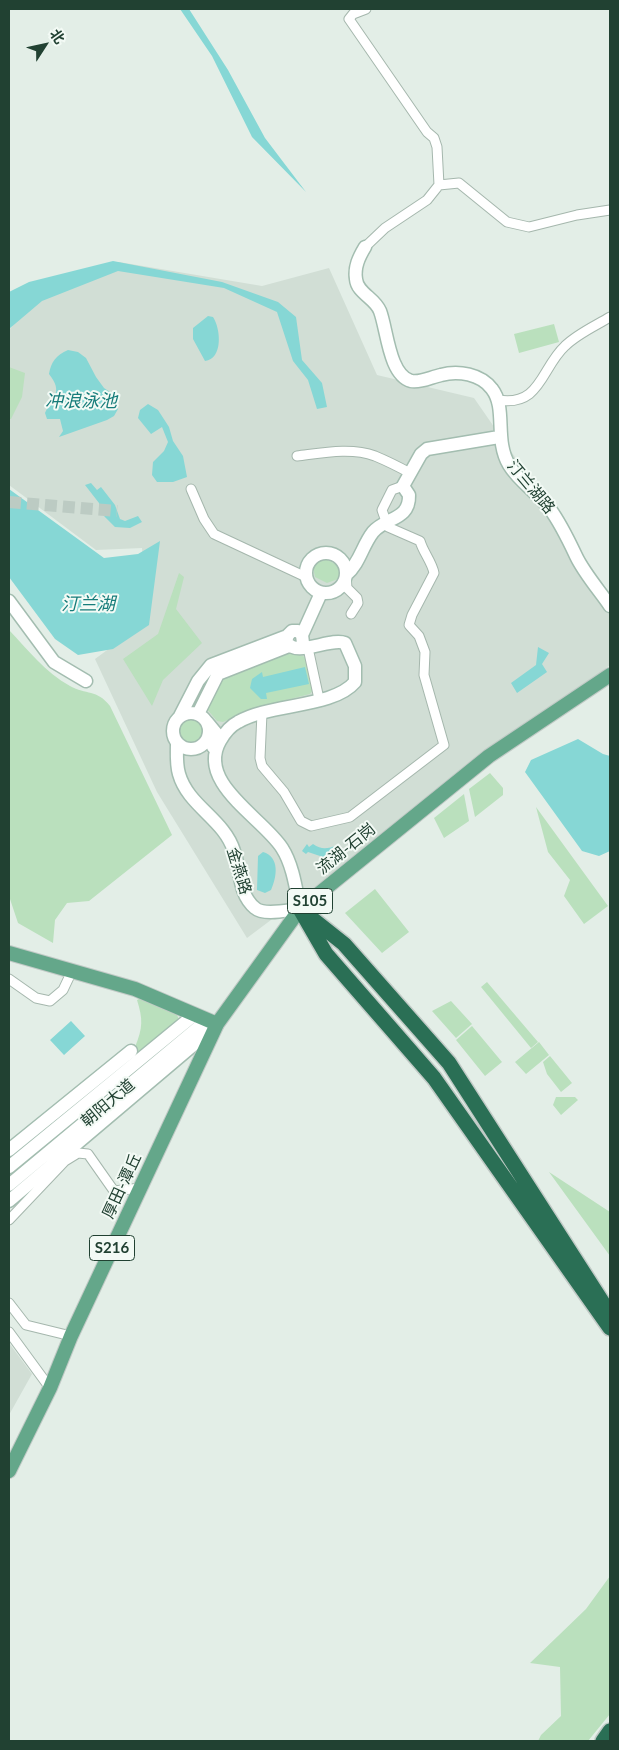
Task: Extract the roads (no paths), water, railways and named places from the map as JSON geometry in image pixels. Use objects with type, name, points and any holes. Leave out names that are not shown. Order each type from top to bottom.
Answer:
[{"type":"highway","points":[[300,909],[344,944],[449,1063],[610,1314]]},
{"type":"highway","points":[[300,909],[326,954],[434,1078],[610,1328]]},
{"type":"highway","points":[[602,1741],[610,1730]]},
{"type":"main road","name":"流湖-石岗","points":[[206,1020],[300,909],[489,756],[610,675]]},
{"type":"main road","points":[[9,953],[135,989],[206,1020]]},
{"type":"main road","name":"厚田-潭丘","points":[[9,1472],[50,1388],[71,1336],[140,1188],[206,1020]]},
{"type":"street","points":[[366,9],[353,14],[349,19],[426,132],[434,138],[437,147],[439,185],[427,200],[385,228],[365,247],[356,268],[356,280],[361,291],[380,309],[389,345],[399,372],[405,378],[412,381],[421,381],[451,373],[475,376],[486,382],[498,400],[509,402],[533,392],[566,345],[610,316]]},
{"type":"street","points":[[439,185],[459,183],[508,222],[517,226],[529,227],[568,217],[610,210]]},
{"type":"street","name":"汀兰湖路","points":[[498,400],[499,437],[508,465],[550,509],[572,545],[576,556],[610,606]]},
{"type":"street","points":[[262,713],[260,758],[262,766],[284,792],[301,821],[311,826],[350,817],[444,745],[424,675],[425,652],[419,636],[409,625],[412,615],[434,573],[432,566],[424,556],[420,541],[393,530],[385,523],[382,510],[383,504],[392,490],[403,486],[421,454],[427,449],[499,437]]},
{"type":"street","points":[[297,456],[329,452],[360,452],[374,456],[410,473]]},
{"type":"street","points":[[350,614],[358,603],[357,598],[347,588],[346,575],[346,568],[338,557],[325,553],[312,558],[306,570],[306,577],[312,588],[319,592],[335,591],[344,582],[346,575],[356,568],[373,532],[399,516],[407,508],[409,495],[403,486]]},
{"type":"street","points":[[191,489],[204,519],[214,534],[306,577]]},
{"type":"street","points":[[319,592],[302,641],[321,699]]},
{"type":"street","points":[[9,601],[54,662],[86,681]]},
{"type":"street","name":"金燕路","points":[[180,745],[193,749],[204,744],[209,734],[206,721],[218,674],[302,641]]},
{"type":"street","name":"金燕路","points":[[180,716],[192,713],[221,728],[262,713],[341,694],[349,689],[356,677],[355,666],[345,643],[302,641],[211,665],[198,682],[176,720],[173,732],[180,745],[183,771],[196,794],[221,818],[230,831],[241,857],[252,898],[264,906],[300,909]]},
{"type":"street","name":"金燕路","points":[[206,721],[216,732],[211,755],[211,773],[225,796],[269,836],[282,857],[300,909]]},
{"type":"street","name":"金燕路","points":[[239,721],[223,735],[214,753],[220,778],[232,798],[274,837],[284,850],[290,866],[300,909]]},
{"type":"street","points":[[9,978],[36,998],[50,1000],[63,990],[72,971]]},
{"type":"street","name":"朝阳大道","points":[[9,1167],[206,1020]]},
{"type":"street","name":"朝阳大道","points":[[9,1201],[17,1190],[206,1020]]},
{"type":"street","points":[[9,1150],[130,1051]]},
{"type":"street","points":[[9,1220],[17,1190],[78,1153],[88,1154],[114,1191],[140,1188]]},
{"type":"street","points":[[9,1303],[26,1324],[71,1336]]},
{"type":"street","points":[[9,1332],[50,1388]]},
{"type":"water","points":[[180,9],[189,9],[228,70],[265,138],[306,192],[252,137],[212,56]]},
{"type":"water","points":[[113,261],[222,282],[278,302],[296,317],[302,360],[322,383],[327,407],[317,409],[308,380],[293,361],[277,312],[224,288],[118,271],[42,301],[9,329],[9,292],[29,282]]},
{"type":"water","points":[[208,316],[213,317],[216,322],[219,343],[215,355],[205,361],[193,339],[193,328]]},
{"type":"water","name":"冲浪泳池","points":[[68,350],[78,352],[86,358],[104,388],[113,394],[118,409],[114,416],[107,420],[59,437],[63,431],[60,419],[47,419],[45,413],[56,390],[56,386],[49,374],[55,359]]},
{"type":"water","points":[[148,404],[158,410],[169,427],[173,441],[183,456],[187,477],[173,482],[157,482],[152,475],[153,462],[164,451],[168,442],[162,427],[151,434],[138,418],[140,410]]},
{"type":"water","points":[[91,483],[97,490],[101,487],[115,505],[120,519],[125,521],[138,516],[142,522],[130,528],[115,527],[104,516],[99,503],[85,485]]},
{"type":"water","name":"汀兰湖","points":[[9,489],[104,558],[138,554],[160,541],[149,625],[113,649],[78,655],[55,639],[9,577]]},
{"type":"water","points":[[538,647],[549,653],[542,664],[547,672],[517,693],[511,683],[536,665]]},
{"type":"water","points":[[305,667],[309,684],[266,693],[267,699],[261,699],[250,688],[252,679],[262,672],[263,677]]},
{"type":"water","points":[[578,739],[603,754],[610,756],[610,851],[599,856],[582,851],[525,772],[531,760]]},
{"type":"water","points":[[307,844],[309,847],[313,844],[325,848],[338,845],[342,852],[326,858],[308,852],[306,854],[302,851]]},
{"type":"water","points":[[263,852],[272,858],[276,868],[271,890],[265,893],[257,890],[258,856]]},
{"type":"water","points":[[71,1021],[85,1036],[64,1055],[50,1040]]},
{"type":"tunnel","points":[[9,502],[117,511]]}]
